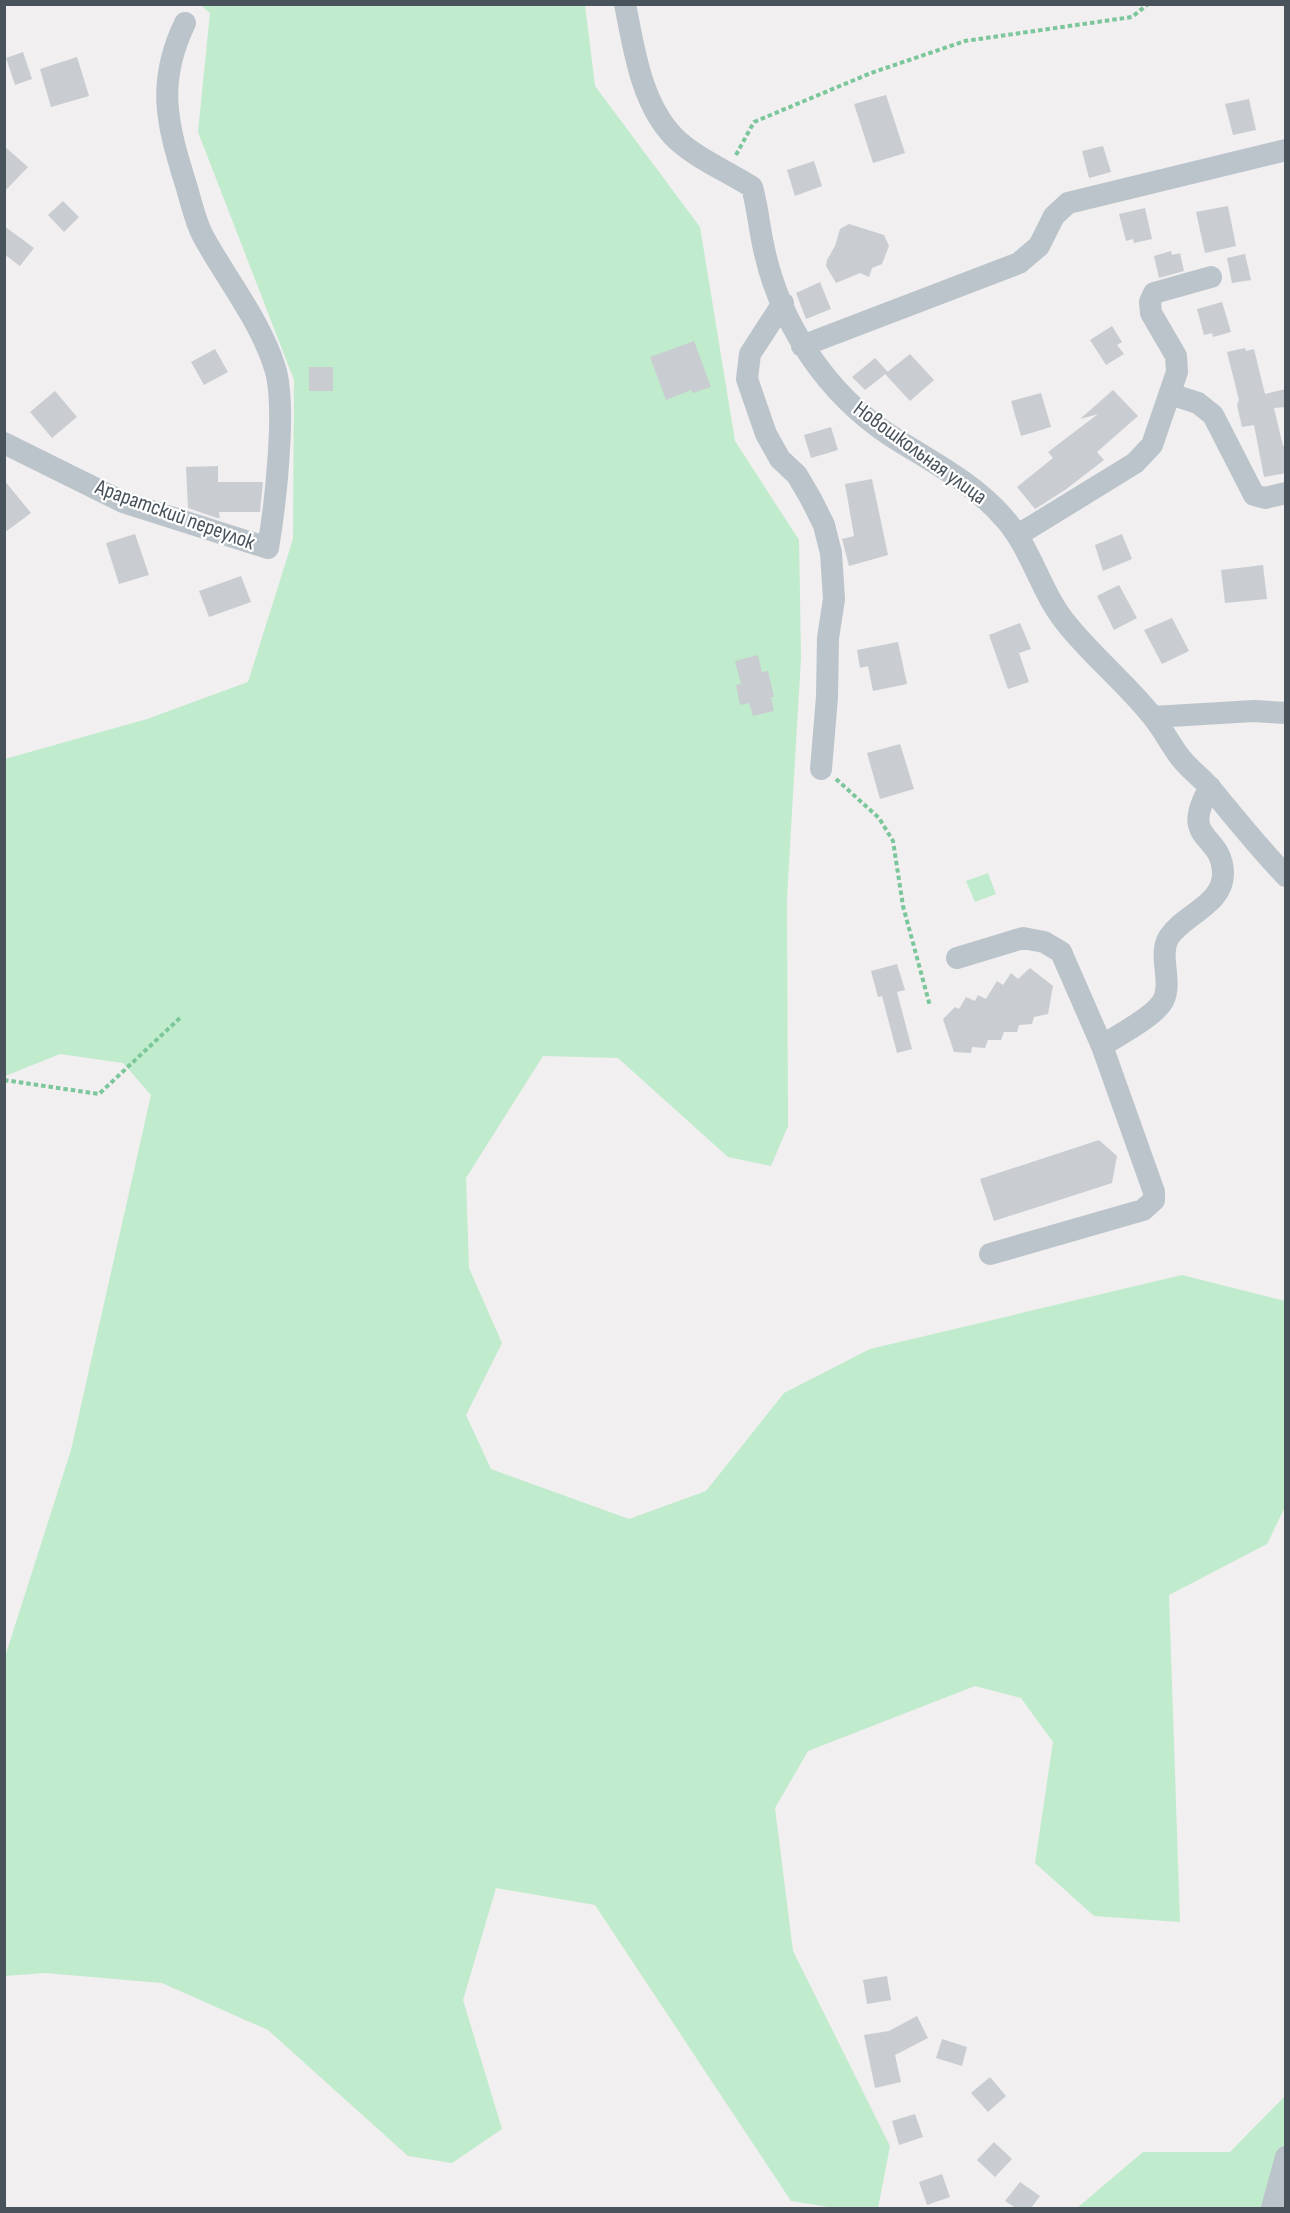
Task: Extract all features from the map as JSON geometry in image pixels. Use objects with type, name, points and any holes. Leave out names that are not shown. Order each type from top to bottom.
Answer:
[{"type":"street","name":"Новошкольная улица","points":[[625,4],[636,61],[656,113],[675,138],[752,186],[761,218],[764,248],[783,303],[802,346],[836,390],[888,434],[947,470],[980,495],[1018,535],[1039,573],[1050,601],[1065,623],[1153,717],[1180,758],[1210,788],[1261,851],[1286,876]]},
{"type":"street","name":"Араратский переулок","points":[[4,443],[123,502],[268,548],[272,523],[279,413],[275,369],[256,325],[201,234],[171,138],[165,88],[172,50],[184,23]]},
{"type":"street","points":[[802,346],[1019,263],[1039,246],[1054,216],[1068,203],[1286,150]]},
{"type":"street","points":[[1018,535],[1134,463],[1152,445],[1178,372],[1176,356],[1151,313],[1150,302],[1154,293],[1212,277]]},
{"type":"street","points":[[783,303],[750,354],[747,379],[766,434],[780,459],[797,475],[811,499],[824,525],[831,553],[834,599],[828,638],[827,697],[821,769]]},
{"type":"street","points":[[1170,394],[1198,403],[1213,415],[1254,495],[1264,498],[1286,493]]},
{"type":"street","points":[[1153,717],[1254,711],[1286,713]]},
{"type":"street","points":[[1102,1046],[1161,1004],[1165,996],[1165,948],[1168,938],[1220,888],[1224,874],[1221,861],[1199,826],[1197,817],[1199,807],[1210,788]]},
{"type":"street","points":[[957,958],[1023,938],[1044,942],[1061,952],[1102,1046],[1154,1192],[1154,1200],[1143,1210],[990,1254]]},
{"type":"street","points":[[1272,2208],[1286,2157]]},
{"type":"path","points":[[729,172],[754,122],[871,73],[965,41],[1132,17],[1148,4]]},
{"type":"path","points":[[821,769],[851,790],[879,818],[893,841],[903,906],[930,1006]]},
{"type":"path","points":[[4,1080],[99,1094],[182,1016]]},
{"type":"green space","points":[[201,5],[585,5],[595,86],[700,227],[735,441],[799,540],[801,657],[787,898],[788,1126],[771,1166],[728,1157],[618,1058],[543,1056],[466,1178],[469,1268],[502,1343],[466,1415],[491,1469],[629,1519],[706,1491],[784,1393],[870,1349],[1182,1275],[1285,1301],[1285,1507],[1267,1544],[1169,1595],[1180,1922],[1094,1916],[1035,1863],[1053,1742],[1021,1698],[975,1686],[808,1751],[775,1808],[793,1951],[890,2146],[878,2208],[835,2208],[791,2201],[595,1905],[496,1888],[463,2000],[502,2129],[452,2163],[408,2156],[268,2030],[162,1983],[45,1973],[5,1976],[5,1657],[71,1450],[151,1095],[123,1063],[60,1054],[5,1076],[5,759],[147,719],[248,682],[293,539],[294,380],[198,132],[210,13]]},
{"type":"green space","points":[[988,873],[996,894],[975,902],[966,881]]},
{"type":"green space","points":[[1285,2096],[1285,2208],[1077,2208],[1143,2152],[1230,2152]]},
{"type":"building","points":[[23,52],[32,79],[15,85],[6,58]]},
{"type":"building","points":[[77,57],[89,96],[51,107],[40,69]]},
{"type":"building","points":[[886,95],[905,153],[873,163],[854,104]]},
{"type":"building","points":[[1249,99],[1256,130],[1233,135],[1225,104]]},
{"type":"building","points":[[4,146],[28,167],[4,192]]},
{"type":"building","points":[[1103,146],[1111,172],[1089,178],[1082,151]]},
{"type":"building","points":[[814,161],[822,186],[795,196],[787,170]]},
{"type":"building","points":[[63,201],[79,217],[64,232],[48,215]]},
{"type":"building","points":[[1228,206],[1236,246],[1205,253],[1196,212]]},
{"type":"building","points":[[1145,208],[1152,239],[1134,243],[1133,239],[1126,241],[1119,214]]},
{"type":"building","points":[[849,224],[884,235],[889,246],[882,264],[872,268],[869,277],[860,273],[836,283],[826,266],[827,260],[835,246],[840,229]]},
{"type":"building","points":[[4,226],[34,248],[20,266],[4,254]]},
{"type":"building","points":[[1171,251],[1172,255],[1180,253],[1184,271],[1159,278],[1154,256]]},
{"type":"building","points":[[1245,254],[1251,280],[1232,283],[1227,258]]},
{"type":"building","points":[[820,282],[831,309],[806,319],[796,293]]},
{"type":"building","points":[[1222,302],[1231,332],[1213,337],[1212,333],[1204,335],[1197,309]]},
{"type":"building","points":[[1112,326],[1122,342],[1117,345],[1124,354],[1106,365],[1090,340]]},
{"type":"building","points":[[694,341],[711,387],[693,393],[691,390],[666,400],[650,357]]},
{"type":"building","points":[[1245,348],[1246,351],[1254,349],[1265,394],[1286,389],[1286,407],[1274,408],[1283,446],[1286,446],[1286,473],[1264,477],[1254,425],[1242,427],[1237,405],[1239,400],[1227,352]]},
{"type":"building","points":[[215,349],[228,372],[204,385],[191,362]]},
{"type":"building","points":[[910,354],[934,380],[910,401],[885,374]]},
{"type":"building","points":[[875,358],[888,372],[865,390],[852,377]]},
{"type":"building","points":[[309,367],[333,367],[333,391],[309,391]]},
{"type":"building","points":[[1113,390],[1138,416],[1097,452],[1104,460],[1065,490],[1035,509],[1017,487],[1053,458],[1048,452],[1098,414],[1080,419]]},
{"type":"building","points":[[55,391],[77,417],[52,438],[30,412]]},
{"type":"building","points":[[1041,393],[1051,427],[1021,436],[1011,401]]},
{"type":"building","points":[[831,427],[838,450],[811,458],[804,435]]},
{"type":"building","points":[[218,466],[218,482],[263,482],[260,512],[219,512],[220,518],[217,518],[188,508],[186,467]]},
{"type":"building","points":[[872,479],[888,555],[849,566],[842,539],[854,536],[845,484]]},
{"type":"building","points":[[4,480],[31,513],[4,533]]},
{"type":"building","points":[[135,534],[149,575],[119,584],[106,543]]},
{"type":"building","points":[[1122,534],[1132,559],[1103,571],[1095,545]]},
{"type":"building","points":[[1263,565],[1267,599],[1225,603],[1221,570]]},
{"type":"building","points":[[241,576],[251,602],[209,617],[199,591]]},
{"type":"building","points":[[1119,585],[1137,618],[1114,630],[1097,596]]},
{"type":"building","points":[[1172,618],[1189,651],[1162,664],[1144,630]]},
{"type":"building","points":[[1020,623],[1031,649],[1019,653],[1029,682],[1008,689],[989,635]]},
{"type":"building","points":[[898,642],[907,684],[873,691],[868,666],[860,668],[857,650]]},
{"type":"building","points":[[758,655],[762,672],[768,671],[774,697],[771,697],[774,711],[753,716],[749,703],[740,705],[736,685],[741,684],[735,661]]},
{"type":"building","points":[[900,744],[914,789],[880,799],[867,753]]},
{"type":"building","points":[[897,964],[905,990],[897,992],[912,1049],[897,1053],[882,996],[878,997],[871,971]]},
{"type":"building","points":[[1030,968],[1053,986],[1048,1014],[1034,1017],[1032,1024],[1019,1025],[1017,1032],[1004,1032],[1001,1040],[988,1040],[985,1048],[972,1047],[971,1053],[954,1052],[943,1019],[955,1007],[959,1009],[966,997],[975,1001],[978,995],[986,999],[997,981],[1003,985],[1011,973],[1018,979]]},
{"type":"building","points":[[1099,1140],[1117,1156],[1112,1183],[994,1221],[980,1179]]},
{"type":"building","points":[[887,1976],[891,2000],[867,2004],[863,1980]]},
{"type":"building","points":[[917,2016],[928,2038],[895,2055],[901,2082],[875,2088],[864,2035],[889,2031]]},
{"type":"building","points":[[942,2039],[967,2047],[962,2066],[936,2058]]},
{"type":"building","points":[[990,2077],[1006,2096],[988,2112],[971,2093]]},
{"type":"building","points":[[915,2114],[923,2137],[899,2145],[892,2121]]},
{"type":"building","points":[[994,2142],[1012,2159],[995,2177],[977,2160]]},
{"type":"building","points":[[942,2174],[950,2197],[927,2205],[919,2182]]},
{"type":"building","points":[[1020,2182],[1040,2196],[1031,2208],[1016,2208],[1005,2201]]}]
